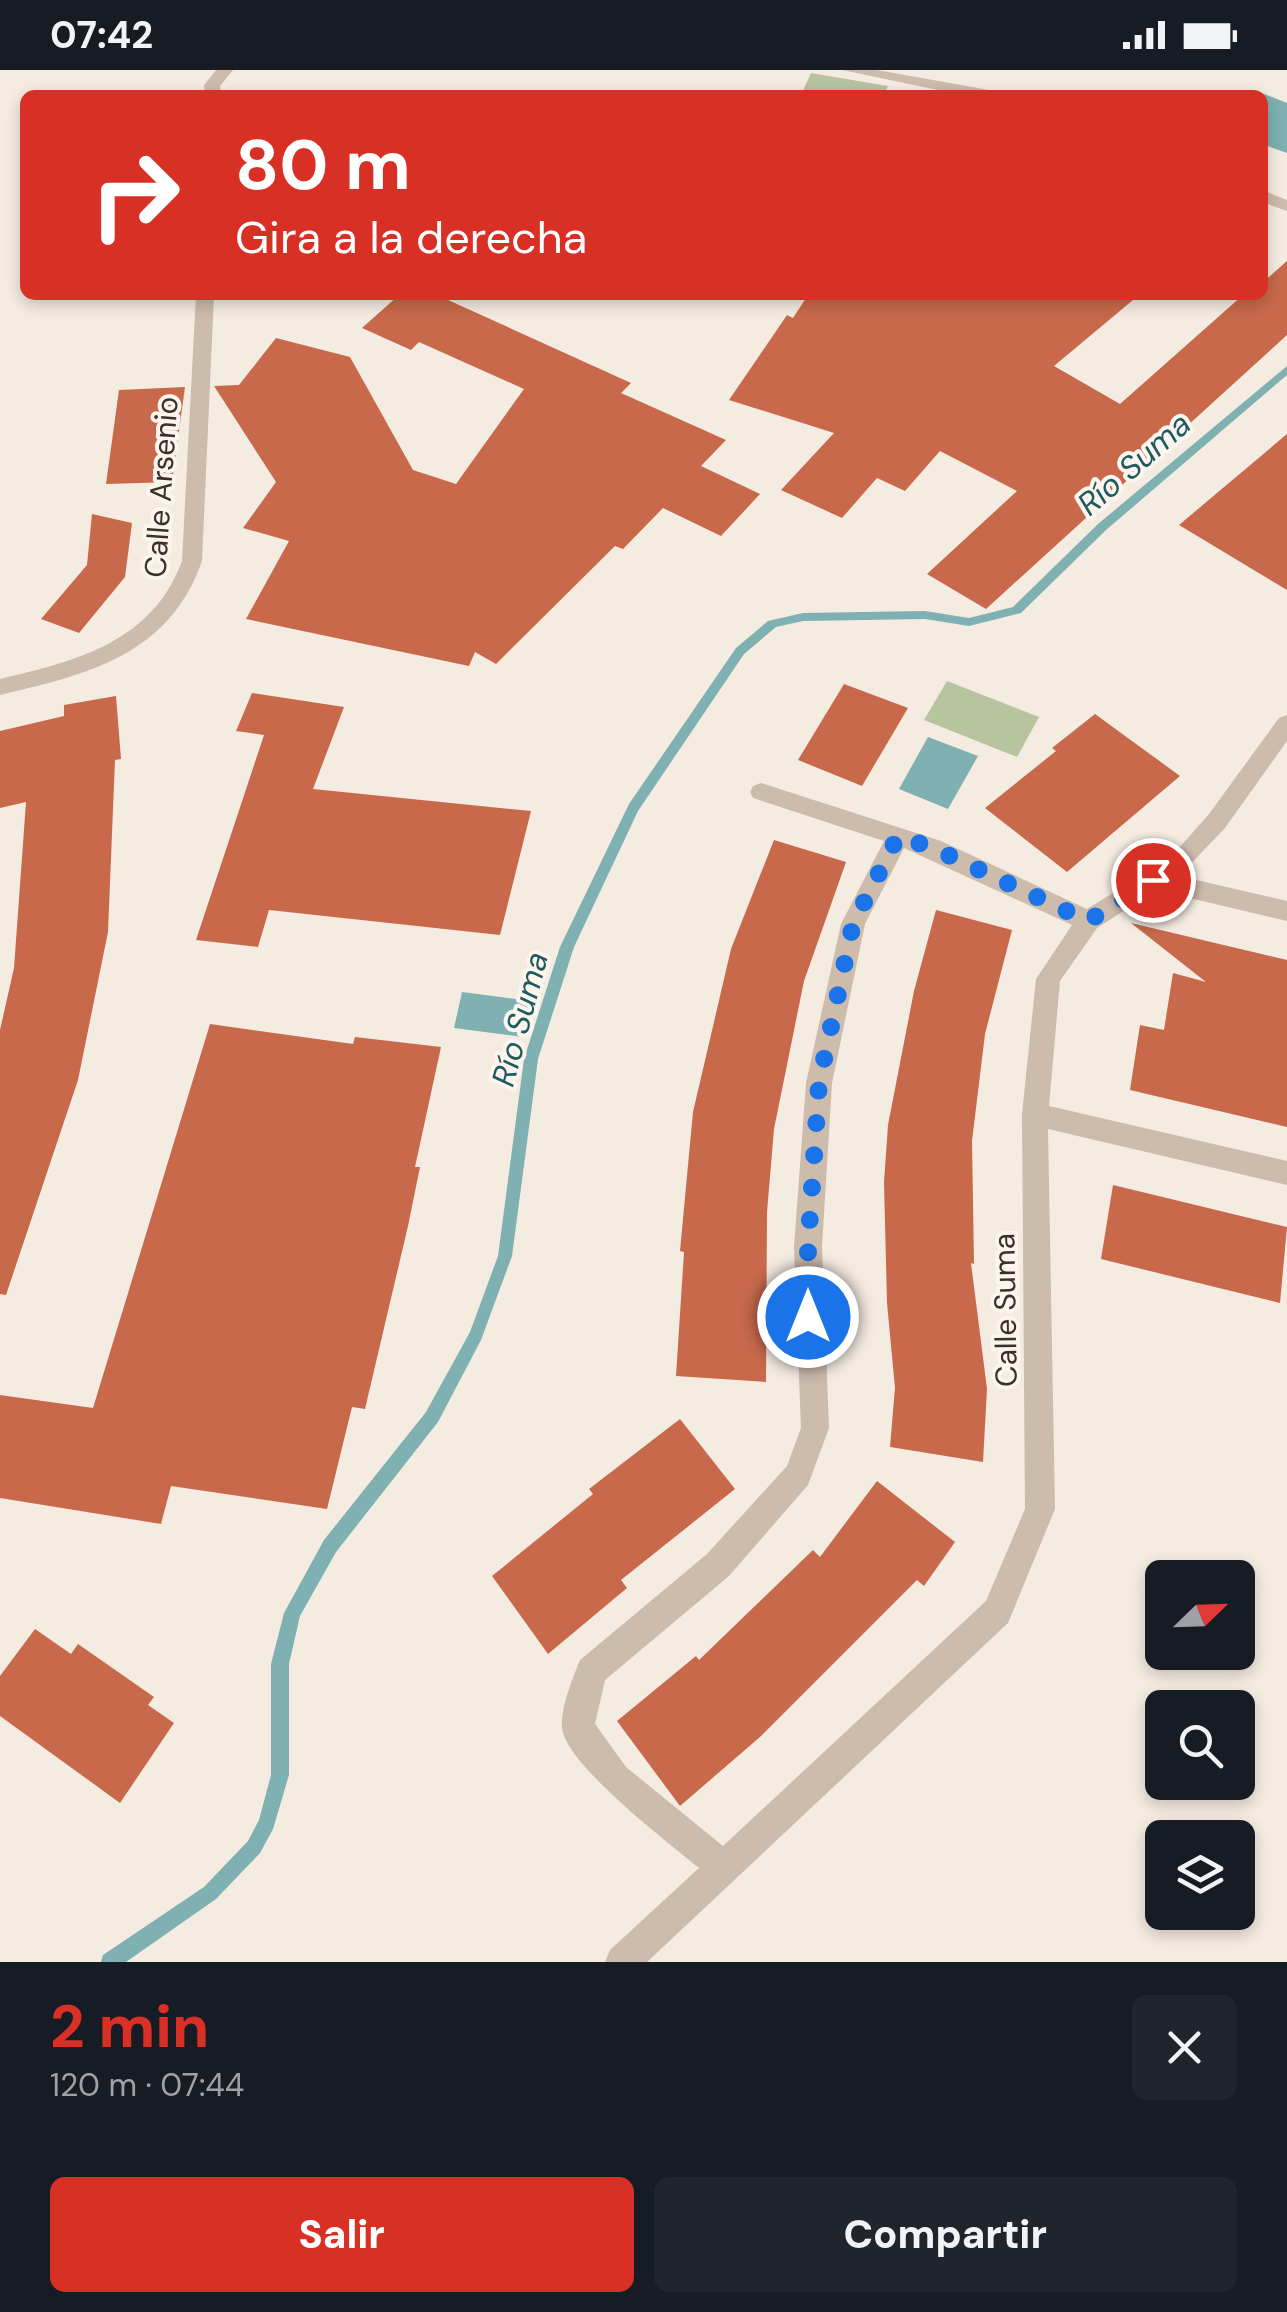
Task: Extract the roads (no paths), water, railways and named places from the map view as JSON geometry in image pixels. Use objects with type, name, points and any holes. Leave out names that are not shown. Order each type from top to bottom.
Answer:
[{"type":"street","points":[[850,70],[961,90]]},
{"type":"street","name":"Calle Arsenio","points":[[0,688],[137,641],[181,597],[192,561],[205,300]]},
{"type":"street","name":"Calle Suma","points":[[622,1962],[997,1612],[1040,1510],[1035,1114],[1048,979],[1088,921],[1178,865],[1217,822],[1287,724]]},
{"type":"street","points":[[761,792],[933,848],[1088,921]]},
{"type":"street","points":[[724,1868],[615,1778],[578,1728],[591,1671],[718,1565],[798,1475],[816,1428],[809,1352],[808,1247],[819,1083],[853,924],[898,836]]},
{"type":"street","points":[[1153,880],[1287,911]]},
{"type":"street","points":[[1035,1114],[1287,1173]]},
{"type":"water","points":[[928,737],[978,756],[948,809],[899,789]]},
{"type":"water","points":[[462,992],[530,1001],[523,1037],[454,1028]]},
{"type":"waterway","points":[[1268,116],[1287,136]]},
{"type":"waterway","name":"Río Suma","points":[[110,1962],[210,1893],[254,1847],[267,1823],[280,1775],[280,1664],[292,1613],[330,1546],[432,1417],[476,1335],[505,1256],[531,1059],[567,947],[633,808],[740,651],[772,624],[803,617],[925,615],[969,622],[1017,610],[1102,527],[1287,369]]}]
